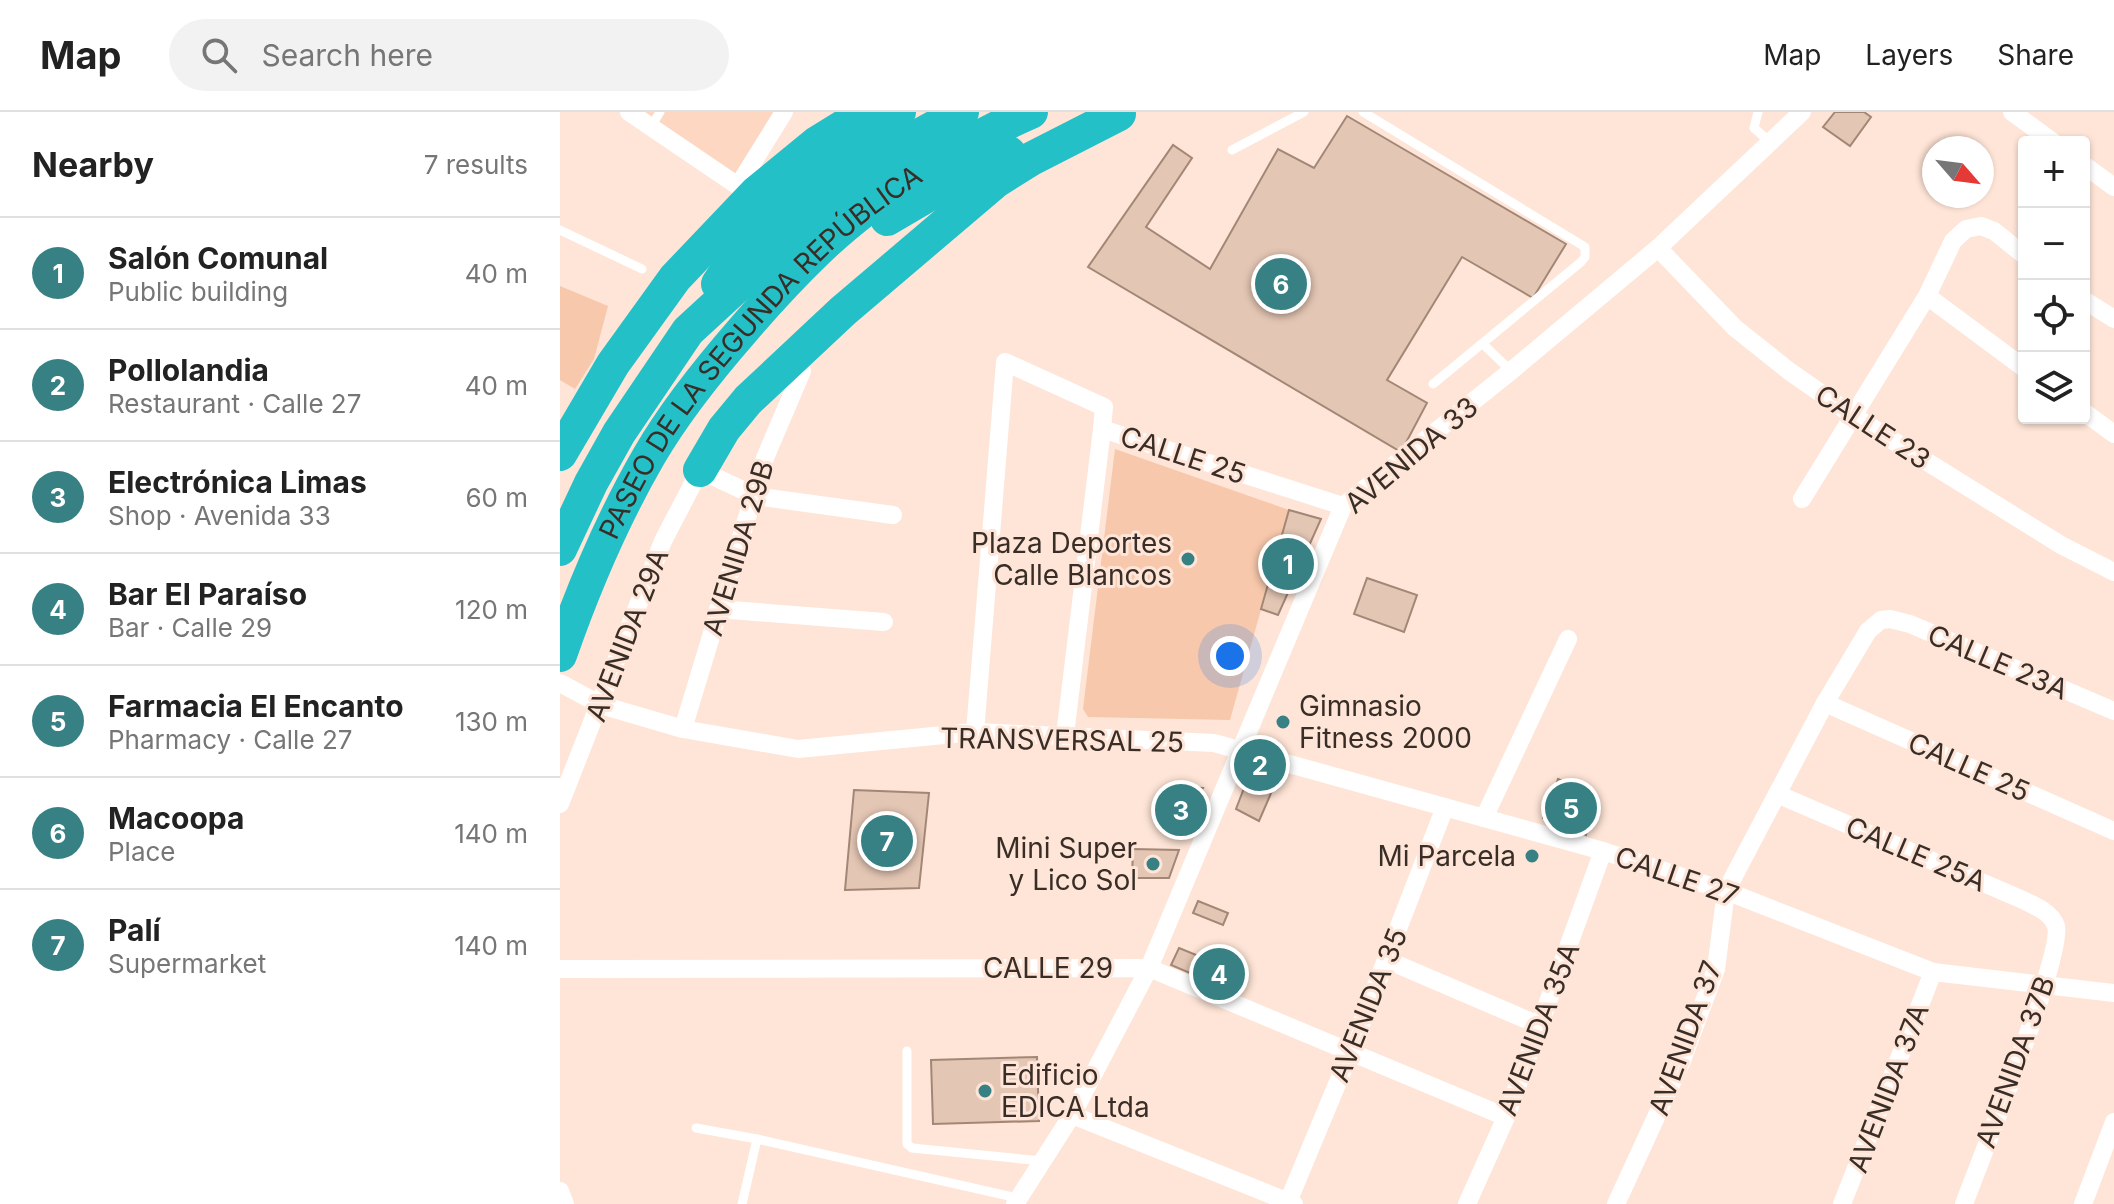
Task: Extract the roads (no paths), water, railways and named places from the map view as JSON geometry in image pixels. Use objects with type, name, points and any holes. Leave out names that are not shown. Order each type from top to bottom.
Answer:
[{"type":"highway","points":[[560,454],[613,364],[675,278],[756,193],[817,143],[867,112]]},
{"type":"highway","points":[[688,331],[736,257],[773,212],[838,155],[899,112]]},
{"type":"highway","name":"PASEO DE LA SEGUNDA REPÚBLICA","points":[[560,549],[619,433],[688,331],[859,174],[962,112]]},
{"type":"highway","name":"PASEO DE LA SEGUNDA REPÚBLICA","points":[[560,655],[599,551],[650,453],[708,370],[819,248],[867,208],[923,170],[1031,112]]},
{"type":"highway","points":[[763,307],[881,223],[945,185],[996,159],[1121,113]]},
{"type":"highway","points":[[700,470],[724,429],[748,400],[843,311],[996,181],[1031,159],[1121,113]]},
{"type":"street","points":[[629,112],[656,120],[738,186],[784,112]]},
{"type":"street","name":"AVENIDA 33","points":[[1016,1201],[1072,1115],[1149,968],[1343,506],[1658,248],[1802,112]]},
{"type":"street","points":[[2012,112],[2045,136]]},
{"type":"street","points":[[2090,169],[2114,187]]},
{"type":"street","points":[[1802,499],[1927,296],[1953,241],[1974,226],[1994,231],[2018,250]]},
{"type":"street","name":"CALLE 23","points":[[1658,248],[1735,328],[1766,355],[1855,417],[2061,545],[2114,572]]},
{"type":"street","points":[[1927,296],[2018,364]]},
{"type":"street","points":[[2090,304],[2114,319]]},
{"type":"street","name":"CALLE 25","points":[[975,732],[1005,362],[1104,407],[1102,429],[1343,506]]},
{"type":"street","name":"AVENIDA 29B","points":[[683,729],[765,458],[802,371]]},
{"type":"street","points":[[2090,416],[2114,434]]},
{"type":"street","points":[[1065,735],[1102,429]]},
{"type":"street","points":[[700,470],[755,496],[893,515]]},
{"type":"street","name":"AVENIDA 29A","points":[[560,804],[663,541],[700,470]]},
{"type":"street","points":[[718,609],[884,622]]},
{"type":"street","name":"AVENIDA 37","points":[[1616,1204],[1681,1063],[1716,969],[1726,891],[1825,703],[1868,631],[1881,620]]},
{"type":"street","name":"CALLE 23A","points":[[1881,620],[1910,624],[2114,711]]},
{"type":"street","points":[[1484,818],[1568,639]]},
{"type":"street","points":[[560,683],[601,705]]},
{"type":"street","name":"CALLE 25","points":[[1825,703],[2114,831]]},
{"type":"street","name":"TRANSVERSAL 25","points":[[601,705],[683,729],[798,749],[975,732],[1214,743],[1241,749]]},
{"type":"street","name":"CALLE 27","points":[[1241,749],[1603,851],[1726,891],[1933,972],[2114,993]]},
{"type":"street","name":"CALLE 25A","points":[[1777,794],[2023,900],[2053,918]]},
{"type":"street","name":"AVENIDA 35","points":[[1291,1203],[1445,807]]},
{"type":"street","name":"AVENIDA 35A","points":[[1467,1204],[1506,1117],[1603,851]]},
{"type":"street","name":"AVENIDA 37B","points":[[1964,1204],[2044,985],[2057,940],[2053,918]]},
{"type":"street","points":[[1387,960],[1541,1026]]},
{"type":"street","name":"CALLE 29","points":[[560,969],[1149,968],[1506,1117]]},
{"type":"street","name":"AVENIDA 37A","points":[[1842,1204],[1933,972]]},
{"type":"street","points":[[1072,1115],[1291,1203]]},
{"type":"street","points":[[2090,1203],[2114,1122]]},
{"type":"street","points":[[560,1191],[565,1204]]},
{"type":"lane","points":[[1232,150],[1304,112]]},
{"type":"lane","points":[[1363,112],[1585,247],[1585,257],[1581,262],[1433,384]]},
{"type":"lane","points":[[1758,112],[1754,128],[1770,142]]},
{"type":"lane","points":[[560,230],[642,269]]},
{"type":"lane","points":[[1483,344],[1511,371]]},
{"type":"lane","points":[[907,1051],[907,1144],[912,1148],[1042,1161]]},
{"type":"lane","points":[[696,1128],[757,1139],[1016,1201]]},
{"type":"lane","points":[[742,1204],[757,1139]]},
{"type":"place","name":"Macoopa","points":[[1281,284]]},
{"type":"place","name":"Plaza Deportes Calle Blancos","points":[[1188,559]]},
{"type":"place","name":"Salón Comunal","points":[[1288,564]]},
{"type":"place","name":"Gimnasio Fitness 2000","points":[[1283,722]]},
{"type":"place","name":"Pollolandia","points":[[1260,765]]},
{"type":"place","name":"Farmacia El Encanto","points":[[1571,808]]},
{"type":"place","name":"Electrónica Limas","points":[[1181,810]]},
{"type":"place","name":"Palí","points":[[887,841]]},
{"type":"place","name":"Mi Parcela","points":[[1532,856]]},
{"type":"place","name":"Mini Super y Lico Sol","points":[[1153,864]]},
{"type":"place","name":"Bar El Paraíso","points":[[1219,974]]},
{"type":"place","name":"Edificio EDICA Ltda","points":[[985,1091]]}]
